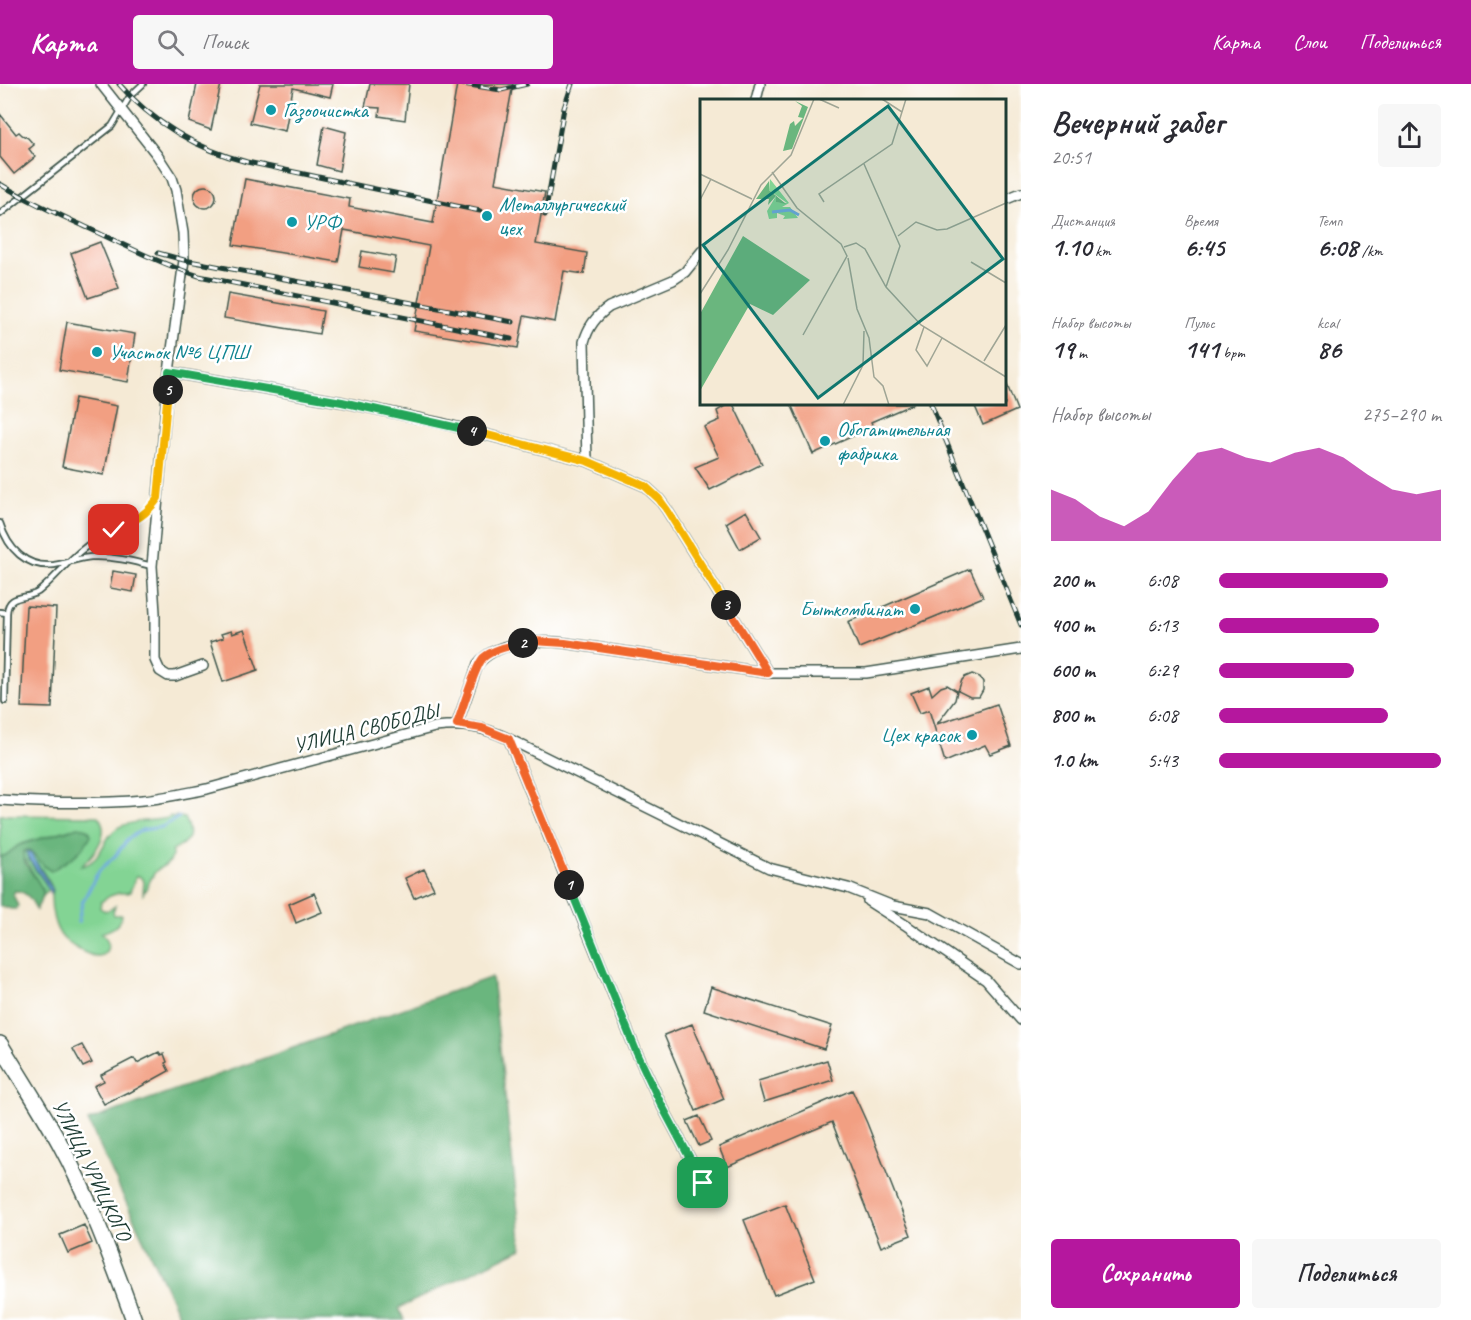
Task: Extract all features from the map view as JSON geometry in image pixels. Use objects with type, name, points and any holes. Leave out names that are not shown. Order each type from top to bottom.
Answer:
[{"type":"main road","name":"УЛИЦА УРИЦКОГО","points":[[0,1044],[65,1154],[100,1227],[134,1320]]},
{"type":"street","points":[[101,84],[157,154],[172,178],[180,206],[184,260],[169,372],[152,566],[155,660],[157,667],[164,675],[175,676],[203,666]]},
{"type":"street","points":[[756,99],[760,84]]},
{"type":"street","points":[[1006,200],[1021,193]]},
{"type":"street","points":[[587,461],[584,342],[590,328],[601,313],[609,307],[674,280],[685,273],[700,254]]},
{"type":"street","points":[[169,372],[342,402],[430,421],[587,461],[636,481],[659,499],[768,673]]},
{"type":"street","points":[[457,724],[482,660],[499,650],[533,641],[565,643],[768,673],[866,673],[1021,649]]},
{"type":"street","name":"УЛИЦА СВОБОДЫ","points":[[0,800],[115,802],[175,796],[435,727],[457,724],[482,728],[509,739],[769,868],[848,888]]},
{"type":"street","points":[[509,739],[636,1051],[703,1183]]},
{"type":"street","points":[[848,888],[893,906],[930,913],[1021,964]]},
{"type":"street","points":[[848,888],[986,980],[1021,1020]]},
{"type":"lane","points":[[0,214],[112,126],[124,103],[143,84]]},
{"type":"lane","points":[[5,701],[7,612],[10,602],[19,597],[37,593],[68,562],[98,538],[140,517],[158,498]]},
{"type":"lane","points":[[0,523],[9,545],[29,561],[45,565],[93,557],[124,559],[152,566]]},
{"type":"lane","points":[[0,612],[7,612]]},
{"type":"green space","points":[[0,815],[98,816],[103,829],[100,843],[81,866],[93,860],[111,833],[126,824],[176,816],[184,818],[189,833],[186,841],[173,850],[170,862],[155,872],[143,894],[144,881],[136,876],[130,892],[110,896],[101,902],[102,910],[115,906],[114,915],[122,915],[114,927],[101,933],[107,940],[107,949],[102,955],[96,956],[74,947],[60,934],[52,913],[51,885],[29,852],[28,859],[47,886],[42,898],[43,891],[23,855],[23,852],[30,850],[46,868],[70,829],[19,845],[0,857]]},
{"type":"green space","points":[[78,827],[89,831],[91,835],[87,842],[74,856],[51,871],[30,850],[23,852],[25,863],[43,892],[36,911],[29,897],[19,891],[13,894],[18,906],[16,909],[0,906],[0,857],[19,845]]},
{"type":"green space","points":[[492,977],[522,1248],[399,1308],[404,1320],[181,1320],[88,1121]]},
{"type":"water","points":[[27,852],[31,854],[52,889],[50,893],[27,856]]},
{"type":"building","points":[[197,84],[221,84],[211,130],[189,122]]},
{"type":"building","name":"Газоочистка","points":[[260,84],[333,84],[330,97],[293,88],[285,131],[250,123]]},
{"type":"building","points":[[370,84],[409,84],[405,120],[379,116],[380,108],[365,107]]},
{"type":"building","name":"Металлургический цех","points":[[457,84],[513,84],[495,183],[545,192],[536,244],[587,253],[584,274],[564,271],[555,322],[524,316],[518,348],[414,331],[429,246],[344,230],[338,262],[233,245],[245,179],[350,199],[349,207],[433,223]]},
{"type":"building","points":[[0,114],[16,134],[19,132],[34,145],[29,149],[35,157],[14,174],[0,157]]},
{"type":"building","points":[[324,126],[346,132],[339,171],[317,165]]},
{"type":"building","points":[[205,186],[213,189],[216,197],[213,205],[205,208],[197,205],[194,197],[197,189]]},
{"type":"building","points":[[100,242],[119,288],[88,298],[71,253]]},
{"type":"building","points":[[362,251],[396,257],[393,273],[359,267]]},
{"type":"building","points":[[228,294],[323,311],[319,334],[224,318]]},
{"type":"building","name":"Участок №6 ЦПШ","points":[[67,322],[135,334],[128,382],[59,370]]},
{"type":"building","points":[[1006,382],[1017,410],[983,425],[974,405],[1006,405]]},
{"type":"building","points":[[75,398],[117,406],[104,475],[62,467]]},
{"type":"building","points":[[726,405],[733,405],[762,464],[710,490],[695,467],[719,457],[704,427],[720,420],[717,411]]},
{"type":"building","name":"Обогатительная фабрика","points":[[791,405],[911,405],[871,422],[873,427],[813,454]]},
{"type":"building","points":[[746,511],[761,537],[740,549],[726,523]]},
{"type":"building","name":"Быткомбинат","points":[[970,569],[983,597],[859,648],[848,622]]},
{"type":"building","points":[[113,571],[136,575],[133,592],[110,588]]},
{"type":"building","points":[[26,606],[56,608],[52,708],[21,707]]},
{"type":"building","points":[[244,630],[258,670],[223,682],[210,642],[223,638],[221,634],[231,631],[232,634]]},
{"type":"building","points":[[972,674],[980,677],[983,682],[983,690],[979,697],[970,697],[958,691],[962,680]]},
{"type":"building","name":"Цех красок","points":[[947,685],[957,691],[955,700],[937,724],[997,704],[1011,746],[990,754],[985,745],[945,762],[929,710],[920,713],[911,693],[929,686],[932,695]]},
{"type":"building","points":[[424,869],[434,889],[414,898],[405,878]]},
{"type":"building","points":[[314,893],[322,912],[296,923],[289,904]]},
{"type":"building","points":[[711,987],[832,1026],[824,1049],[704,1010]]},
{"type":"building","points":[[692,1024],[724,1099],[696,1111],[664,1035]]},
{"type":"building","points":[[82,1045],[92,1063],[83,1067],[73,1049]]},
{"type":"building","points":[[159,1052],[161,1055],[164,1054],[169,1071],[104,1104],[94,1086],[104,1081],[101,1075],[134,1058],[137,1063]]},
{"type":"building","points":[[827,1060],[833,1080],[764,1102],[758,1081]]},
{"type":"building","points":[[852,1090],[911,1235],[881,1247],[832,1122],[727,1167],[719,1147]]},
{"type":"building","points":[[699,1116],[711,1141],[699,1146],[687,1121]]},
{"type":"building","points":[[785,1204],[815,1279],[774,1295],[744,1220]]},
{"type":"building","points":[[84,1225],[92,1243],[68,1253],[60,1235]]},
{"type":"waterway","points":[[78,922],[82,903],[96,876],[129,838],[142,830],[162,827],[179,817]]},
{"type":"railway","points":[[119,84],[146,111],[177,133],[229,157],[480,211]]},
{"type":"railway","points":[[463,84],[501,90],[527,84]]},
{"type":"railway","points":[[545,215],[564,108],[572,84]]},
{"type":"railway","points":[[0,184],[129,247],[199,276],[511,339]]},
{"type":"railway","points":[[158,253],[184,260],[513,322]]},
{"type":"railway","points":[[931,405],[1021,625]]},
{"type":"place","name":"Газоочистка","points":[[271,110]]},
{"type":"place","name":"Металлургический цех","points":[[487,216]]},
{"type":"place","name":"УРФ","points":[[292,222]]},
{"type":"place","name":"Участок №6 ЦПШ","points":[[97,352]]},
{"type":"place","name":"Обогатительная фабрика","points":[[825,441]]},
{"type":"place","name":"Быткомбинат","points":[[915,609]]},
{"type":"place","name":"Цех красок","points":[[972,735]]},
{"type":"route","points":[[114,530],[140,517],[158,498],[169,372],[342,402],[441,423],[587,461],[636,481],[659,499],[768,673],[565,643],[533,641],[499,650],[485,657],[478,664],[457,724],[482,728],[509,739],[636,1051],[703,1183]]}]
